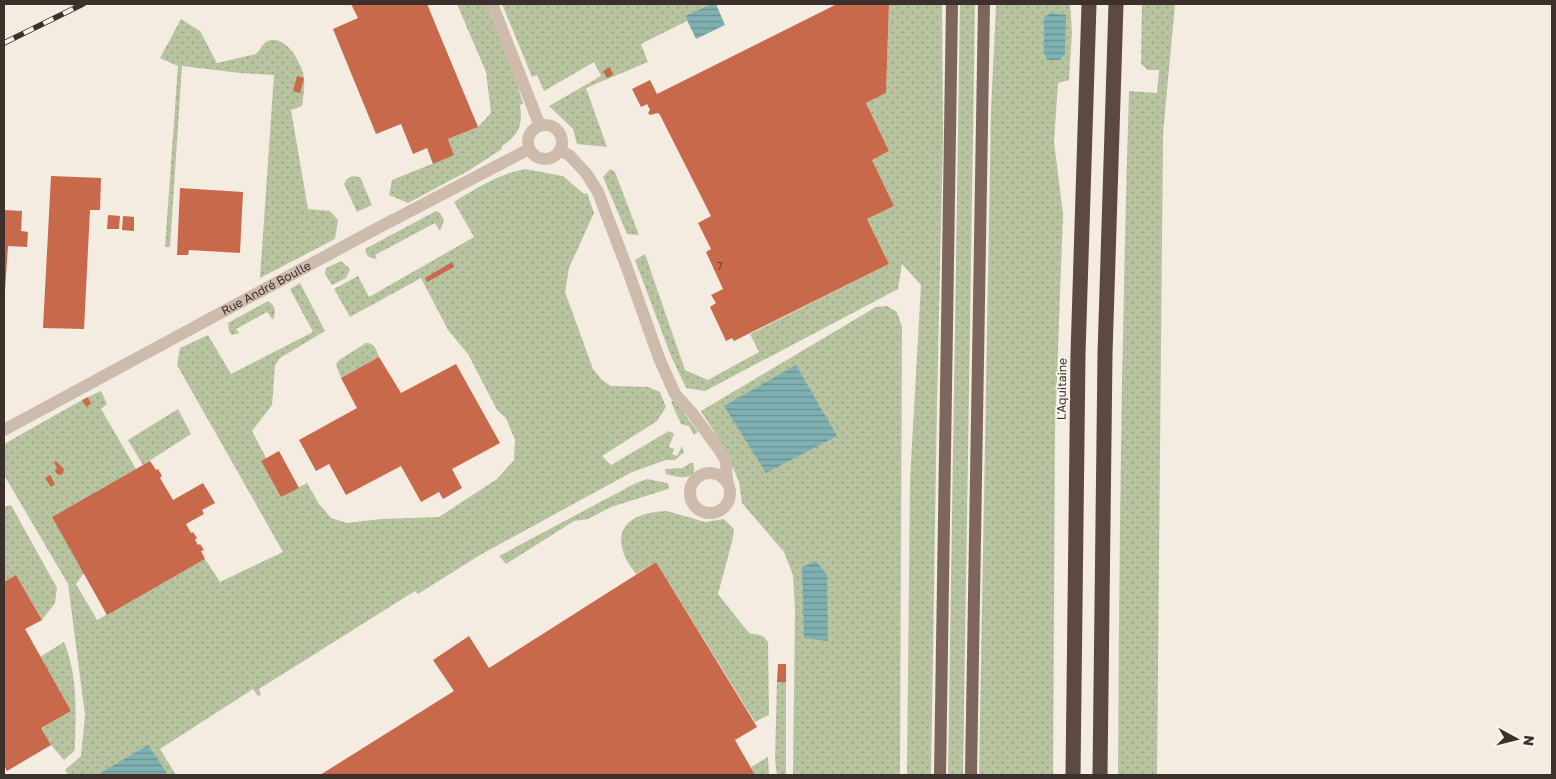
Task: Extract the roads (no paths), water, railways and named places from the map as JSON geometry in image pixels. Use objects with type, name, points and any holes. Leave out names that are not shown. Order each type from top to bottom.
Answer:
[{"type":"highway","name":"L'Aquitaine","points":[[1073,775],[1078,354],[1089,4]]},
{"type":"highway","points":[[1100,775],[1105,354],[1116,4]]},
{"type":"main road","points":[[940,775],[952,4]]},
{"type":"main road","points":[[971,775],[984,4]]},
{"type":"street","points":[[492,4],[540,126]]},
{"type":"street","points":[[540,126],[550,126],[559,131],[563,140],[561,151],[553,158],[547,160],[536,157],[529,149],[529,138],[535,128],[540,126]]},
{"type":"street","name":"Rue André Boulle","points":[[4,430],[374,230],[529,149]]},
{"type":"street","points":[[561,151],[569,155],[586,173],[598,192],[628,268],[659,358],[675,394],[693,414],[726,461],[727,481],[730,491],[727,505],[717,512],[704,513],[693,504],[690,491],[695,479],[701,475],[711,473],[717,474],[727,481]]},
{"type":"street","points":[[711,473],[714,456],[713,442]]},
{"type":"water","points":[[711,4],[716,4],[725,25],[696,39],[685,16]]},
{"type":"water","points":[[1051,13],[1066,15],[1065,53],[1060,60],[1047,60],[1044,52],[1044,17]]},
{"type":"water","points":[[796,365],[837,436],[766,473],[724,406]]},
{"type":"water","points":[[816,561],[827,575],[828,641],[804,638],[802,567]]},
{"type":"water","points":[[148,745],[167,773],[164,775],[97,775]]},
{"type":"railway","points":[[4,43],[83,4]]}]
